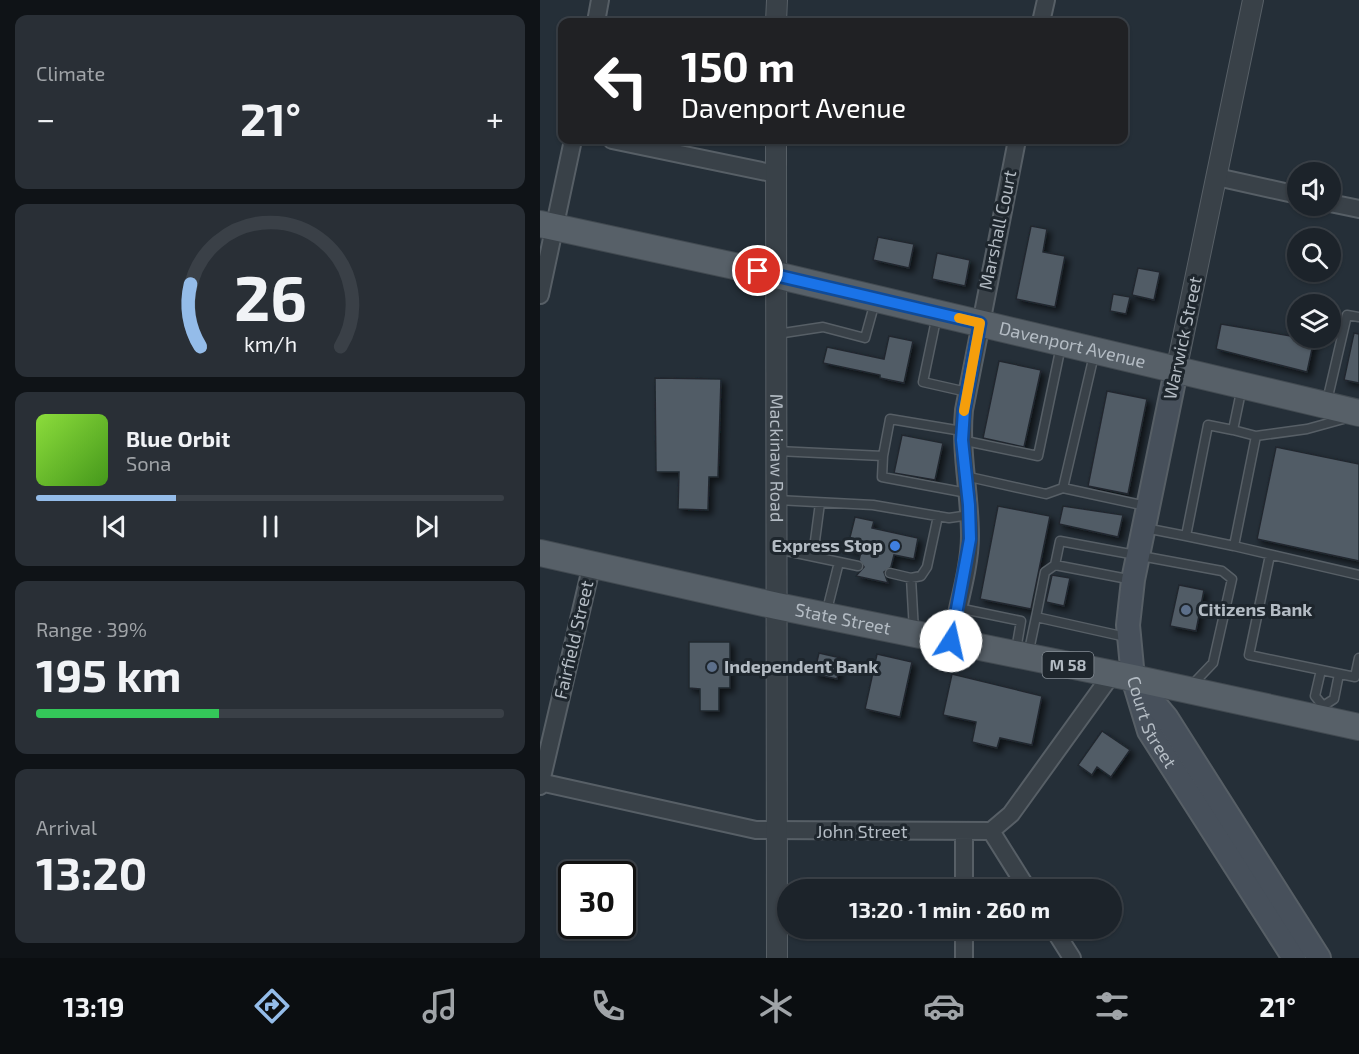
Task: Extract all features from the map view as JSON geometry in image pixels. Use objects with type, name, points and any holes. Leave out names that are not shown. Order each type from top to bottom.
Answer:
[{"type":"main road","name":"Davenport Avenue","points":[[547,225],[876,298],[1359,414]]},
{"type":"main road","name":"Warwick Street","points":[[1122,676],[1130,638],[1133,580],[1137,557],[1176,371]]},
{"type":"main road","name":"State Street","points":[[540,553],[777,606],[1188,690],[1321,712],[1359,727]]},
{"type":"main road","name":"Court Street","points":[[1122,676],[1149,731],[1294,958]]},
{"type":"main road","name":"Court Street","points":[[1122,676],[1166,717],[1319,958]]},
{"type":"street","points":[[597,18],[600,0]]},
{"type":"street","points":[[776,18],[777,0]]},
{"type":"street","points":[[1042,18],[1046,0]]},
{"type":"street","name":"Warwick Street","points":[[1176,371],[1253,0]]},
{"type":"street","points":[[540,295],[547,225],[572,144]]},
{"type":"street","points":[[631,144],[776,174]]},
{"type":"street","name":"Mackinaw Road","points":[[776,144],[777,958]]},
{"type":"street","name":"Marshall Court","points":[[951,641],[970,539],[970,515],[962,435],[967,392],[1016,144]]},
{"type":"street","points":[[1217,177],[1287,193]]},
{"type":"street","points":[[1341,205],[1359,209]]},
{"type":"street","name":"Fairfield Street","points":[[540,784],[592,564]]},
{"type":"street","points":[[1021,879],[990,831],[1011,814],[1122,676]]},
{"type":"street","name":"John Street","points":[[540,784],[756,830],[964,833],[990,831]]},
{"type":"street","points":[[964,833],[964,879]]},
{"type":"street","points":[[964,939],[964,958]]},
{"type":"street","points":[[1060,939],[1072,958]]},
{"type":"lane","points":[[776,334],[824,327],[865,339],[876,298]]},
{"type":"lane","points":[[938,313],[923,382],[967,392]]},
{"type":"lane","points":[[1326,406],[1347,315],[1359,317]]},
{"type":"lane","points":[[1062,343],[1038,456],[962,435],[890,419],[883,456],[882,477],[1046,494],[1064,488],[1146,517],[1186,536],[1359,575]]},
{"type":"lane","points":[[1064,488],[1095,351]]},
{"type":"lane","points":[[1233,430],[1242,387]]},
{"type":"lane","points":[[1186,536],[1208,425],[1256,436],[1307,429],[1359,414]]},
{"type":"lane","points":[[1234,546],[1256,436]]},
{"type":"lane","points":[[777,451],[883,456]]},
{"type":"lane","points":[[777,500],[873,506],[949,518],[970,515]]},
{"type":"lane","points":[[813,556],[820,502]]},
{"type":"lane","points":[[890,573],[911,578],[921,576],[927,567],[938,516]]},
{"type":"lane","points":[[1021,656],[1036,617],[1045,572],[1055,565],[1060,541],[1222,571],[1232,579],[1213,663],[1188,690]]},
{"type":"lane","points":[[777,549],[858,566]]},
{"type":"lane","points":[[1270,555],[1249,655],[1355,677],[1359,658]]},
{"type":"lane","points":[[826,616],[838,562]]},
{"type":"lane","points":[[1055,565],[1133,580]]},
{"type":"lane","points":[[911,578],[914,634]]},
{"type":"lane","points":[[957,608],[1022,621],[1021,656]]},
{"type":"lane","points":[[1036,617],[1130,638]]},
{"type":"lane","points":[[1321,670],[1315,696],[1321,712],[1334,699],[1339,674]]},
{"type":"building","points":[[1031,226],[1047,229],[1043,252],[1065,256],[1055,307],[1016,299]]},
{"type":"building","points":[[878,237],[914,244],[909,268],[873,260]]},
{"type":"building","points":[[937,253],[970,260],[965,286],[932,279]]},
{"type":"building","points":[[1138,268],[1160,272],[1154,300],[1132,295]]},
{"type":"building","points":[[1113,294],[1130,297],[1126,314],[1110,311]]},
{"type":"building","points":[[1221,324],[1287,335],[1287,348],[1312,348],[1307,372],[1216,349]]},
{"type":"building","points":[[1354,333],[1359,334],[1359,383],[1344,380]]},
{"type":"building","points":[[889,336],[913,341],[904,383],[880,378],[880,375],[823,363],[827,347],[884,359]]},
{"type":"building","points":[[999,361],[1041,370],[1024,447],[983,438]]},
{"type":"building","points":[[655,378],[721,379],[718,477],[709,477],[708,510],[678,509],[679,472],[656,472]]},
{"type":"building","points":[[1107,391],[1147,399],[1128,494],[1088,486]]},
{"type":"building","points":[[902,435],[943,443],[935,480],[894,473]]},
{"type":"building","points":[[1276,447],[1359,464],[1359,561],[1257,539]]},
{"type":"building","points":[[998,506],[1050,516],[1031,609],[980,599]]},
{"type":"building","points":[[1063,506],[1123,515],[1118,537],[1059,524]]},
{"type":"building","points":[[855,517],[874,521],[872,528],[918,538],[914,559],[894,555],[891,567],[884,572],[888,583],[856,576],[864,567],[859,560],[861,552],[847,549]]},
{"type":"building","points":[[1052,575],[1070,578],[1064,606],[1046,602]]},
{"type":"building","points":[[1179,585],[1204,590],[1196,631],[1170,626]]},
{"type":"building","points":[[689,642],[730,642],[730,688],[719,688],[719,711],[700,711],[700,689],[689,688]]},
{"type":"building","points":[[819,653],[841,658],[837,679],[814,674]]},
{"type":"building","points":[[877,654],[912,662],[900,717],[865,709]]},
{"type":"building","points":[[952,674],[1042,696],[1032,745],[1000,738],[997,748],[972,742],[976,722],[943,715]]},
{"type":"building","points":[[1102,731],[1130,750],[1111,777],[1097,767],[1092,775],[1078,765]]},
{"type":"slow traffic","points":[[959,318],[980,323],[964,411]]},
{"type":"place","name":"Express Stop","points":[[895,546]]},
{"type":"place","name":"Citizens Bank","points":[[1186,610]]},
{"type":"place","name":"Independent Bank","points":[[712,667]]},
{"type":"route","points":[[758,271],[980,323],[964,410],[962,440],[970,539],[951,641]]}]
